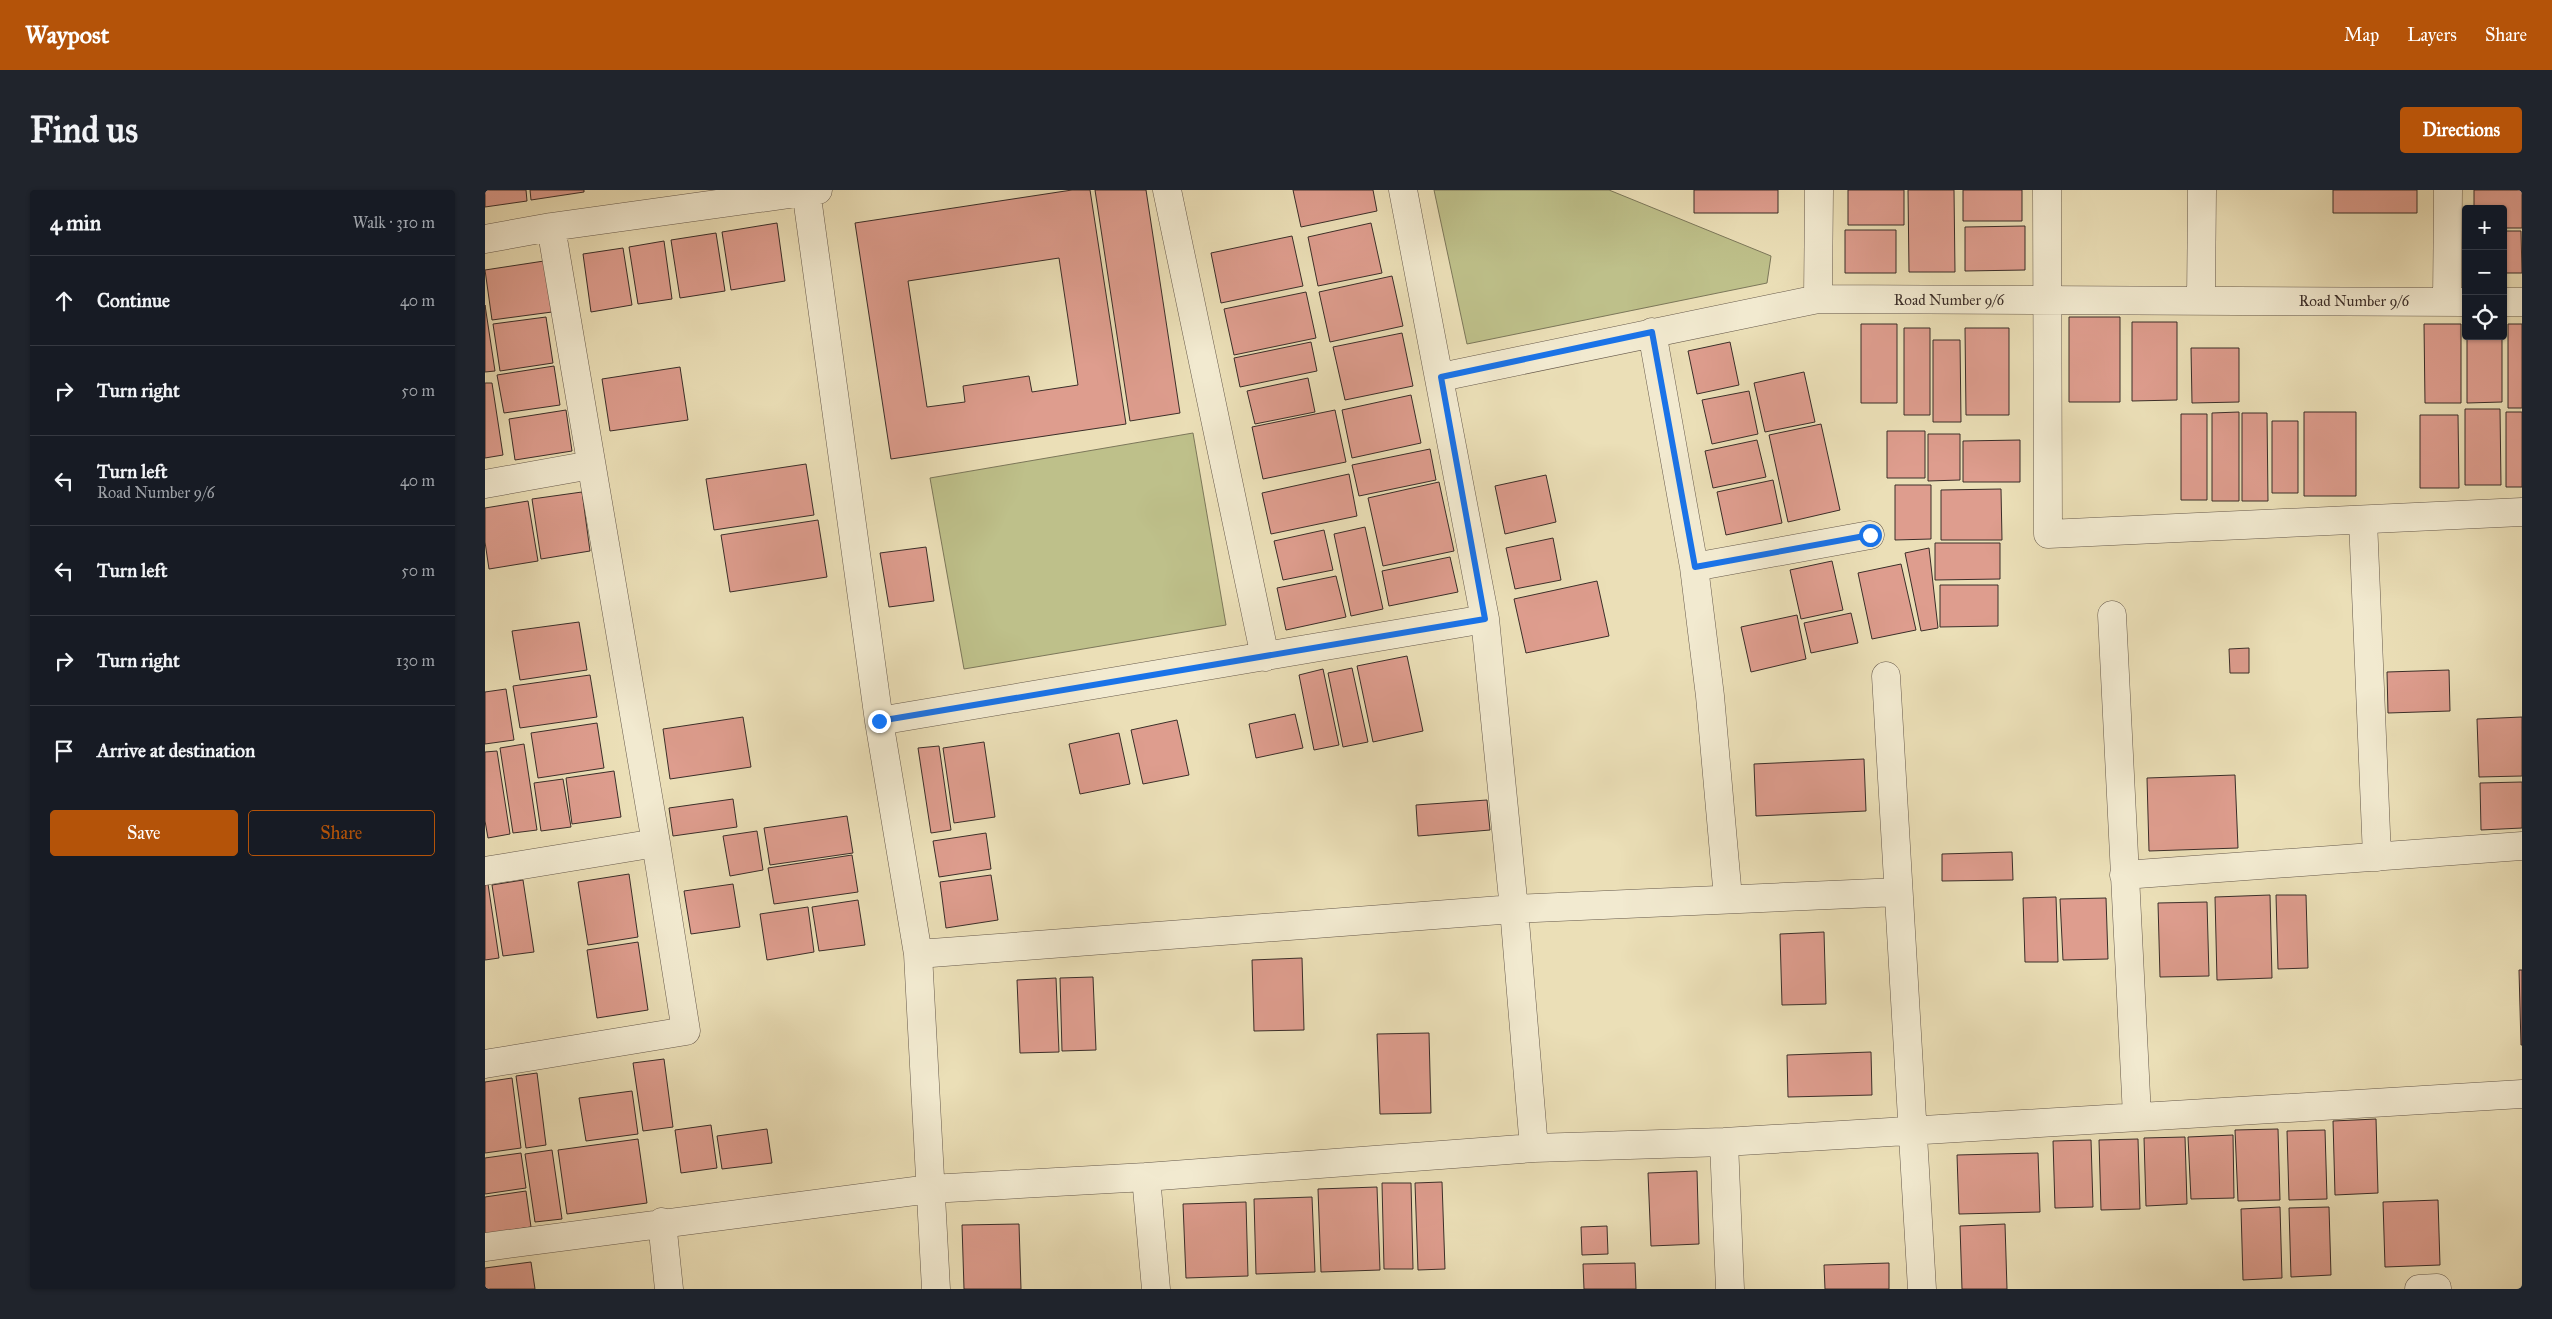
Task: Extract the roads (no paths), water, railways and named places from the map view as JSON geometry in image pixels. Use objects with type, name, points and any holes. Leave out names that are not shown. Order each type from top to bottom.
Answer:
[{"type":"street","points":[[1167,190],[1265,657]]},
{"type":"street","points":[[1403,190],[1441,377],[1485,619],[1514,909],[1535,1148]]},
{"type":"street","points":[[1818,299],[1819,190]]},
{"type":"street","points":[[2047,190],[2045,300],[2048,534],[2522,512]]},
{"type":"street","points":[[2201,301],[2202,190]]},
{"type":"street","points":[[2448,190],[2456,302]]},
{"type":"street","points":[[485,239],[551,227],[810,191],[879,721],[918,954],[936,1289]]},
{"type":"street","points":[[485,1064],[686,1031],[656,842],[551,227]]},
{"type":"street","name":"Road Number 9/6","points":[[1441,377],[1818,299],[2456,302]]},
{"type":"street","points":[[2507,302],[2522,302]]},
{"type":"street","points":[[1652,332],[1695,567],[1710,696],[1727,898]]},
{"type":"street","points":[[485,484],[591,465]]},
{"type":"street","points":[[2363,520],[2377,856]]},
{"type":"street","points":[[1695,567],[1870,535]]},
{"type":"street","points":[[2112,615],[2137,1116]]},
{"type":"street","points":[[879,721],[1485,619]]},
{"type":"street","points":[[1886,676],[1922,1289]]},
{"type":"street","points":[[485,871],[656,842]]},
{"type":"street","points":[[2125,875],[2522,846]]},
{"type":"street","points":[[918,954],[1514,909],[1727,898],[1898,892]]},
{"type":"street","points":[[485,1246],[931,1189],[1146,1177],[1535,1148],[1724,1142],[2522,1094]]},
{"type":"street","points":[[1724,1142],[1729,1289]]},
{"type":"street","points":[[1146,1177],[1157,1289]]},
{"type":"street","points":[[662,1222],[669,1289]]}]
